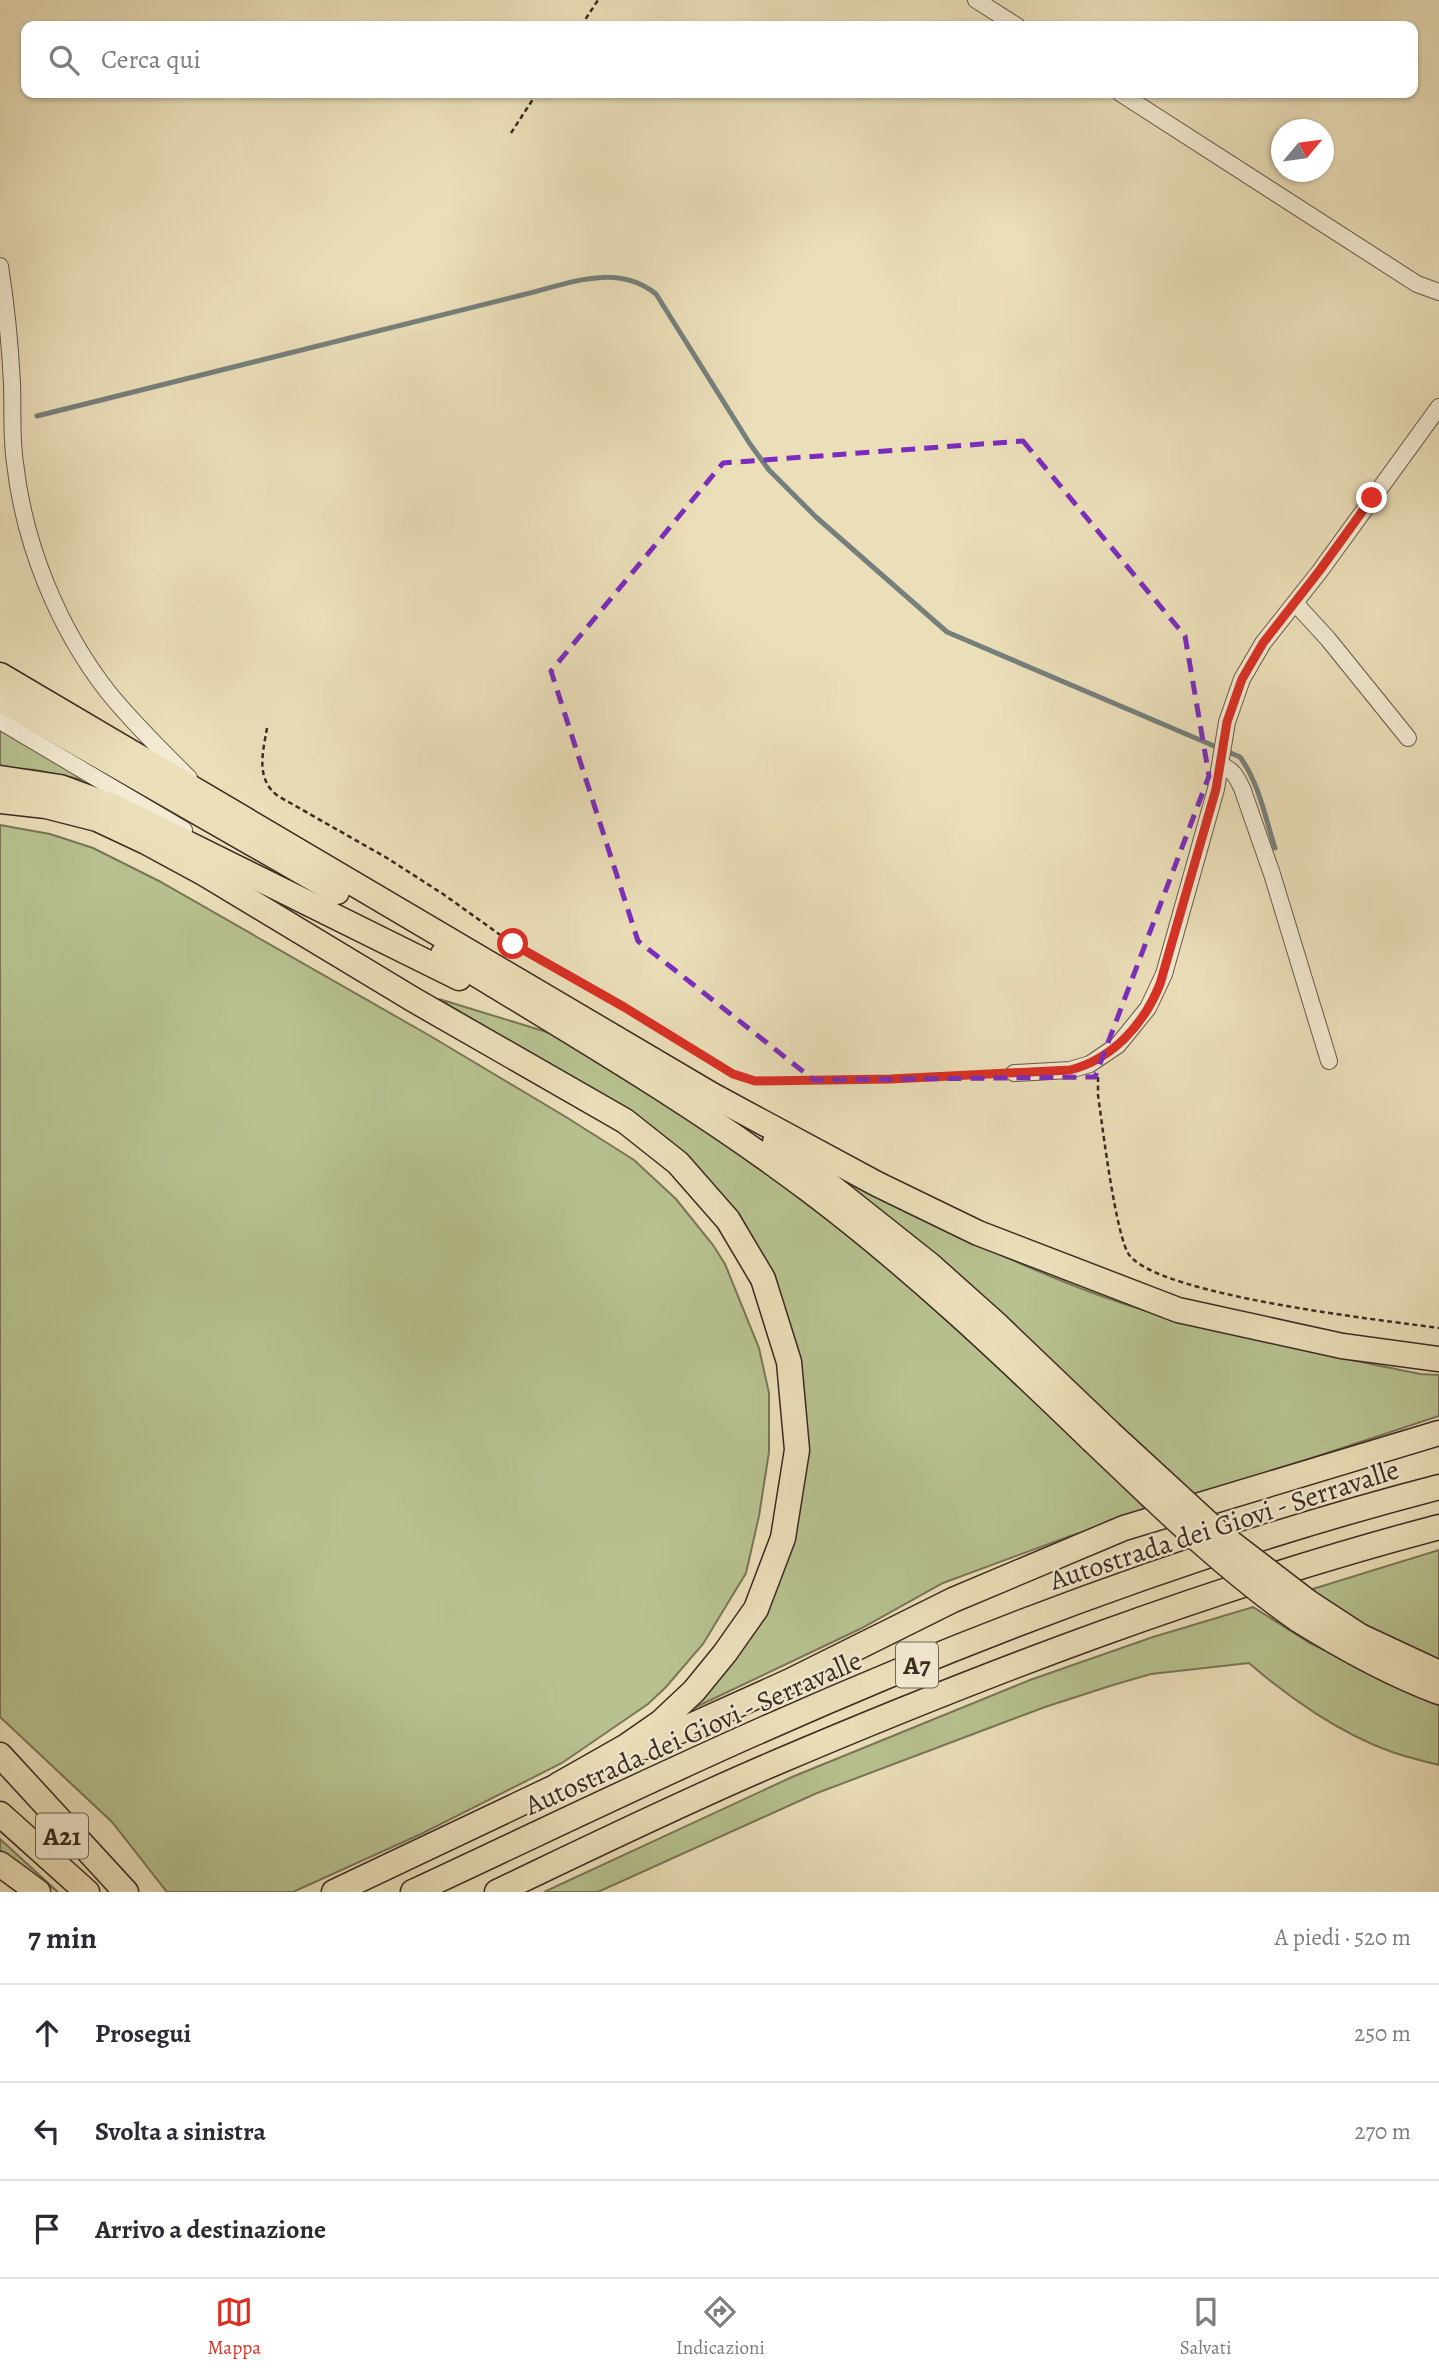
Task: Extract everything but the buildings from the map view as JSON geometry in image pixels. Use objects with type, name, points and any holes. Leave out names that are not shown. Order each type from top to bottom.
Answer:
[{"type":"highway","points":[[0,674],[712,1095],[877,1184],[978,1233],[1178,1310],[1342,1346],[1439,1359]]},
{"type":"highway","points":[[0,699],[401,929],[676,1098],[809,1190],[883,1248],[1101,1436],[1222,1536],[1349,1651],[1439,1692]]},
{"type":"highway","points":[[0,778],[60,787],[114,807],[569,1031]]},
{"type":"highway","points":[[0,801],[46,806],[97,819],[146,842],[625,1121],[678,1163],[728,1220],[763,1279],[789,1362],[797,1451],[783,1538],[756,1609],[694,1691],[661,1722],[558,1785]]},
{"type":"highway","points":[[712,1095],[845,1196],[930,1265],[995,1323],[1101,1436]]},
{"type":"highway","points":[[334,1892],[558,1785],[788,1682],[953,1600],[1124,1528],[1439,1433]]},
{"type":"highway","name":"Autostrada dei Giovi - Serravalle","points":[[413,1892],[756,1732],[992,1633],[1168,1567],[1439,1487]]},
{"type":"highway","name":"A7","points":[[496,1892],[774,1763],[1005,1669],[1181,1605],[1439,1527]]},
{"type":"highway","points":[[1302,1610],[1439,1673]]},
{"type":"highway","points":[[0,1755],[125,1892]]},
{"type":"highway","name":"A21","points":[[0,1779],[125,1892]]},
{"type":"highway","name":"A21","points":[[0,1814],[87,1892]]},
{"type":"highway","points":[[0,1864],[38,1892]]},
{"type":"street","points":[[976,0],[1009,21]]},
{"type":"street","points":[[1128,98],[1417,284],[1437,292]]},
{"type":"street","points":[[0,266],[9,349],[16,470],[26,520],[45,577],[68,632],[94,673],[133,722],[205,795]]},
{"type":"street","points":[[1014,1073],[1070,1070],[1099,1060],[1132,1030],[1148,1008],[1160,984],[1221,765],[1227,722],[1242,679],[1263,643],[1439,407]]},
{"type":"street","points":[[1294,603],[1328,639],[1408,738]]},
{"type":"street","points":[[0,721],[285,891]]},
{"type":"street","points":[[1221,765],[1236,775],[1241,788],[1275,886],[1329,1061]]},
{"type":"path","points":[[584,21],[598,0]]},
{"type":"path","points":[[511,133],[534,98]]},
{"type":"path","points":[[267,728],[263,774],[268,786],[278,796],[397,864],[534,956],[741,1077],[755,1081],[794,1082],[1014,1073]]},
{"type":"path","points":[[1099,1060],[1098,1095],[1121,1232],[1130,1256],[1140,1264],[1175,1280],[1235,1296],[1439,1328]]},
{"type":"highlighted area","points":[[1023,441],[1185,636],[1209,776],[1095,1077],[814,1080],[638,941],[551,671],[723,463]]},
{"type":"green space","points":[[0,721],[94,782],[35,770],[0,767]]},
{"type":"green space","points":[[0,825],[50,834],[93,848],[159,881],[432,1037],[634,1160],[676,1199],[713,1245],[725,1264],[759,1348],[769,1393],[769,1452],[759,1516],[746,1573],[703,1644],[648,1704],[562,1763],[421,1834],[293,1892],[167,1892],[112,1822],[0,1717]]},
{"type":"green space","points":[[439,999],[550,1033],[680,1112],[819,1211],[895,1274],[1034,1398],[1149,1512],[1073,1535],[943,1583],[860,1629],[694,1708],[798,1506],[764,1263],[635,1118]]},
{"type":"green space","points":[[842,1179],[1037,1271],[1143,1310],[1260,1341],[1420,1374],[1439,1375],[1439,1416],[1194,1497],[943,1262]]},
{"type":"green space","points":[[1439,1550],[1439,1661],[1371,1629],[1306,1591]]},
{"type":"green space","points":[[1253,1607],[1310,1643],[1439,1704],[1439,1765],[1392,1752],[1335,1725],[1298,1702],[1249,1663],[1151,1674],[1045,1707],[817,1793],[598,1892],[544,1892],[792,1777],[1030,1680],[1153,1637]]},
{"type":"green space","points":[[0,1839],[58,1892],[0,1850]]},
{"type":"waterway","points":[[37,416],[574,281],[608,277],[641,284],[656,294],[769,470],[816,517],[947,632],[1240,757],[1257,789],[1275,848]]},
{"type":"route","points":[[513,944],[624,1007],[733,1074],[755,1081],[891,1079],[1070,1070],[1099,1060],[1132,1030],[1157,993],[1216,789],[1227,722],[1242,679],[1263,643],[1372,498]]}]
